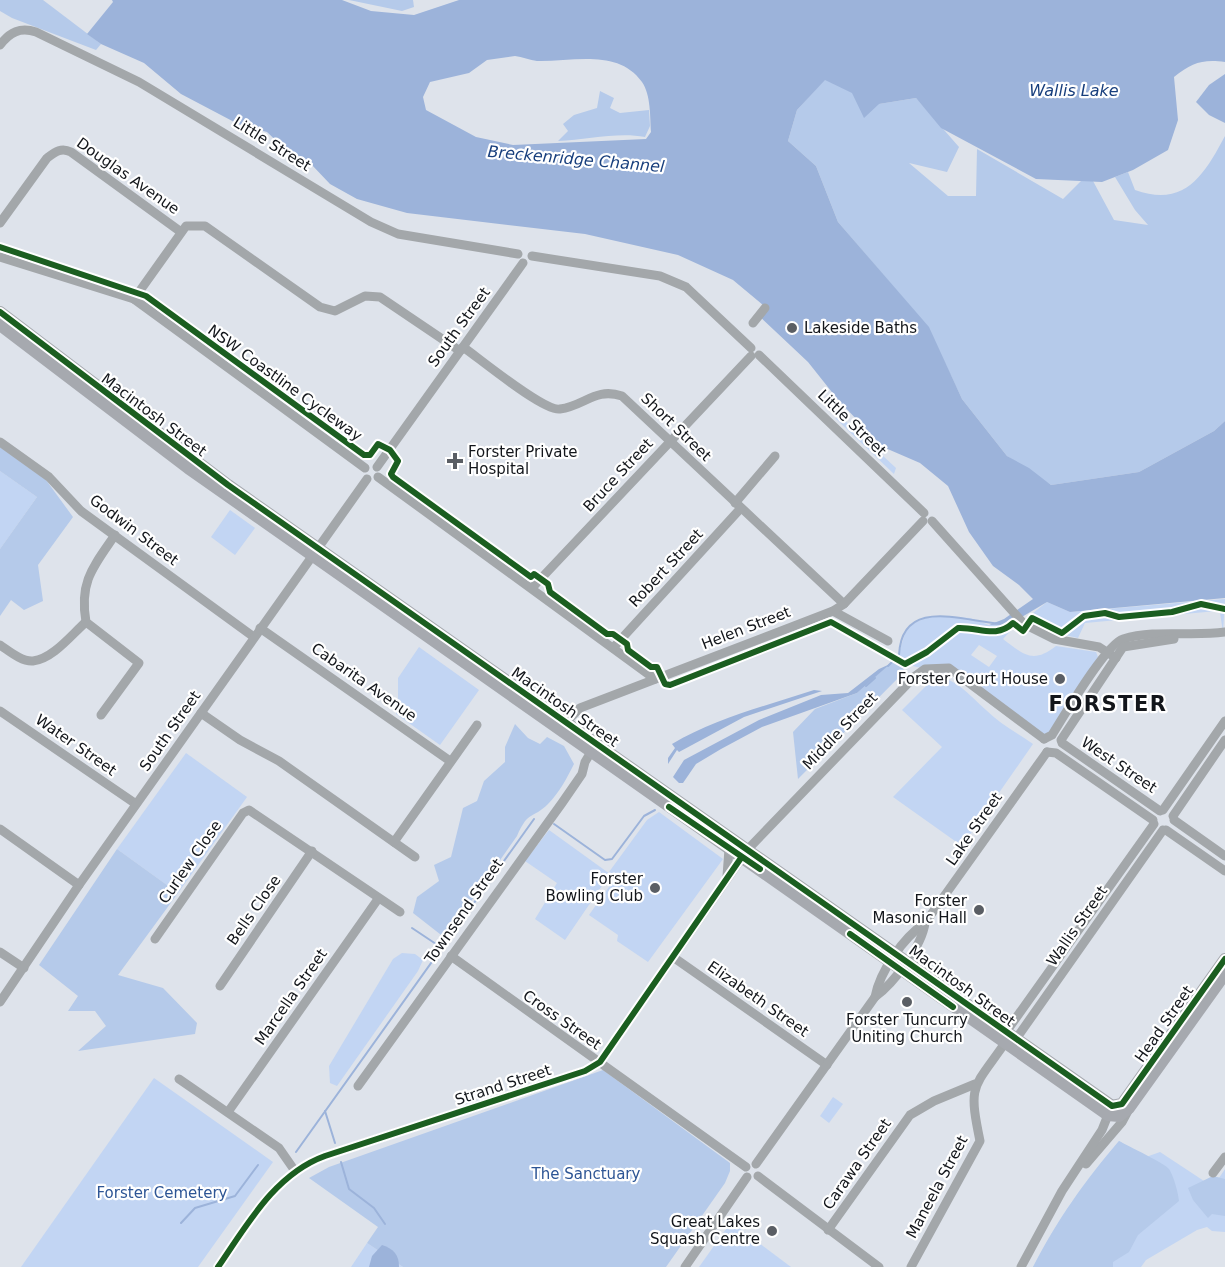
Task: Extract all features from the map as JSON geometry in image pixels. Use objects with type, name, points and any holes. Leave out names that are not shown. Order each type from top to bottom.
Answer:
[{"type":"main road","name":"Macintosh Street","points":[[0,312],[314,552]]},
{"type":"main road","name":"Macintosh Street","points":[[0,325],[188,468],[314,552],[899,962],[1112,1106],[1126,1106]]},
{"type":"main road","name":"Macintosh Street","points":[[562,726],[591,752],[729,849],[748,854]]},
{"type":"main road","name":"Head Street","points":[[1126,1106],[1225,959]]},
{"type":"main road","name":"Head Street","points":[[1126,1106],[1225,974]]},
{"type":"main road","name":"Macintosh Street","points":[[1009,1038],[1108,1115]]},
{"type":"main road","points":[[1108,1115],[1119,1116],[1126,1106]]},
{"type":"street","name":"Little Street","points":[[0,45],[12,32],[20,30],[36,32],[139,82],[382,227],[398,234],[521,259],[526,249],[532,256],[660,276],[686,286],[926,519],[1022,622],[1054,639],[1099,647],[1116,658]]},
{"type":"street","name":"Douglas Avenue","points":[[0,223],[47,158],[56,151],[71,152],[183,229]]},
{"type":"street","name":"Short Street","points":[[183,229],[205,226],[320,307],[335,311],[365,296],[380,297],[542,404],[558,410],[608,392],[622,396],[669,443],[844,604]]},
{"type":"street","points":[[134,299],[183,229]]},
{"type":"street","points":[[0,257],[134,299],[365,468]]},
{"type":"street","name":"South Street","points":[[377,472],[521,259]]},
{"type":"street","points":[[753,323],[765,309]]},
{"type":"street","name":"Bruce Street","points":[[532,588],[753,353]]},
{"type":"street","name":"Godwin Street","points":[[0,442],[49,477],[81,511],[254,637]]},
{"type":"street","name":"Robert Street","points":[[613,648],[738,506],[775,456]]},
{"type":"street","points":[[365,468],[371,465],[377,472],[655,679]]},
{"type":"street","points":[[365,468],[364,474],[367,479],[373,480],[377,472]]},
{"type":"street","name":"South Street","points":[[0,1002],[79,885],[367,479]]},
{"type":"street","name":"Helen Street","points":[[562,726],[576,710],[833,611],[844,604],[926,519]]},
{"type":"street","points":[[101,715],[139,663],[86,622],[84,589],[90,571],[115,535]]},
{"type":"street","points":[[833,611],[888,641]]},
{"type":"street","points":[[0,645],[17,656],[33,661],[49,654],[86,622]]},
{"type":"street","name":"Cabarita Avenue","points":[[260,628],[450,761]]},
{"type":"street","points":[[1055,739],[1107,652],[1125,638],[1225,632]]},
{"type":"street","points":[[1051,752],[1043,745],[1055,739],[1127,645],[1165,642],[1188,635]]},
{"type":"street","name":"West Street","points":[[949,668],[1173,818]]},
{"type":"street","name":"Middle Street","points":[[748,854],[762,833],[914,677],[925,669],[949,668]]},
{"type":"street","name":"Water Street","points":[[0,711],[136,804]]},
{"type":"street","points":[[201,712],[240,740],[279,761],[415,857]]},
{"type":"street","points":[[1161,811],[1225,721]]},
{"type":"street","points":[[394,842],[477,725]]},
{"type":"street","name":"Lake Street","points":[[751,1165],[875,997],[887,988],[899,962],[923,936],[925,923],[1051,752],[1055,739]]},
{"type":"street","points":[[1225,741],[1173,818],[1225,856]]},
{"type":"street","name":"Townsend Street","points":[[358,1086],[582,774],[591,752]]},
{"type":"street","name":"West Street","points":[[1051,752],[1165,830]]},
{"type":"street","name":"Curlew Close","points":[[154,939],[243,813],[249,810],[255,812],[312,851]]},
{"type":"street","name":"Wallis Street","points":[[1009,1038],[1161,811]]},
{"type":"street","name":"Wallis Street","points":[[975,1084],[1173,818]]},
{"type":"street","points":[[0,829],[79,885]]},
{"type":"street","points":[[1165,830],[1225,871]]},
{"type":"street","points":[[727,878],[729,849]]},
{"type":"street","points":[[312,851],[378,899],[400,912]]},
{"type":"street","name":"Bells Close","points":[[220,986],[312,851]]},
{"type":"street","name":"Strand Street","points":[[218,1267],[264,1202],[295,1171],[325,1156],[585,1071],[600,1062],[727,878],[748,854]]},
{"type":"street","name":"Marcella Street","points":[[228,1112],[378,899]]},
{"type":"street","points":[[0,952],[24,968]]},
{"type":"street","name":"Cross Street","points":[[451,956],[600,1062],[751,1165]]},
{"type":"street","name":"Elizabeth Street","points":[[673,957],[827,1065]]},
{"type":"street","points":[[179,1078],[279,1148],[295,1171]]},
{"type":"street","name":"Carawa Street","points":[[828,1230],[910,1116],[934,1101],[975,1084]]},
{"type":"street","name":"Maneela Street","points":[[911,1267],[980,1141],[972,1102],[975,1084]]},
{"type":"street","name":"Head Street","points":[[1062,1191],[1122,1122],[1126,1106]]},
{"type":"street","name":"Head Street","points":[[1021,1267],[1062,1191],[1102,1130],[1108,1115]]},
{"type":"street","points":[[1213,1173],[1225,1156]]},
{"type":"street","points":[[685,1267],[747,1177],[751,1165],[760,1170],[754,1179],[747,1177]]},
{"type":"street","points":[[758,1176],[879,1267]]},
{"type":"green space","points":[[0,0],[43,0],[101,44],[96,50],[12,18],[0,11]]},
{"type":"green space","points":[[349,0],[413,0],[414,7],[402,11]]},
{"type":"green space","points":[[826,78],[879,104],[916,98],[959,147],[947,172],[909,163],[948,196],[976,196],[977,149],[1063,199],[1081,181],[1093,181],[1114,220],[1148,225],[1135,210],[1115,177],[1128,172],[1135,190],[1152,194],[1167,195],[1180,191],[1200,175],[1225,136],[1225,421],[1214,431],[1139,472],[1051,485],[1007,456],[962,399],[928,327],[838,222],[816,166],[788,141],[797,110]]},
{"type":"green space","points":[[600,91],[614,98],[610,108],[620,113],[649,110],[650,126],[645,137],[613,136],[558,141],[568,131],[563,124],[574,115],[597,108]]},
{"type":"green space","points":[[835,418],[843,419],[896,468],[894,474]]},
{"type":"green space","points":[[0,447],[46,480],[73,517],[38,565],[43,601],[24,610],[11,600],[0,616],[0,549],[37,497],[0,471]]},
{"type":"green space","points":[[0,471],[37,497],[0,549]]},
{"type":"green space","points":[[230,510],[255,528],[235,555],[211,537]]},
{"type":"green space","points":[[1225,599],[1223,632],[1220,613],[1217,611],[1085,623],[1078,638],[1052,632],[1028,617],[1047,602],[1070,612]]},
{"type":"green space","points":[[933,616],[970,618],[989,625],[1014,622],[1017,624],[1003,639],[1023,653],[1041,655],[1056,646],[1096,652],[1098,657],[1046,737],[949,668],[925,669],[905,664],[896,658],[906,631],[914,623]],"holes":[[[979,645],[997,656],[989,667],[971,655]]]},
{"type":"green space","points":[[419,647],[479,690],[440,745],[396,714],[398,678]]},
{"type":"green space","points":[[896,658],[905,671],[798,779],[793,732],[815,709],[857,693]]},
{"type":"green space","points":[[940,677],[959,686],[997,719],[1033,744],[962,846],[893,797],[942,747],[902,710],[933,679]]},
{"type":"green space","points":[[515,724],[528,738],[540,744],[547,737],[564,746],[574,764],[552,800],[525,822],[445,938],[413,913],[417,897],[439,881],[434,865],[451,857],[463,808],[477,801],[484,781],[505,762],[505,747]]},
{"type":"green space","points":[[186,753],[247,797],[178,893],[117,849]]},
{"type":"green space","name":"Forster Bowling Club","points":[[659,812],[723,859],[648,962],[617,941],[618,935],[589,915],[616,877],[609,872],[647,820]]},
{"type":"green space","points":[[549,830],[610,874],[565,940],[535,919],[557,883],[525,861]]},
{"type":"green space","points":[[117,849],[178,893],[118,975],[163,988],[197,1023],[195,1034],[78,1051],[106,1026],[95,1011],[68,1011],[78,996],[39,965]]},
{"type":"green space","points":[[402,953],[415,954],[423,960],[418,971],[337,1086],[330,1083],[329,1066],[393,959]]},
{"type":"green space","name":"The Sanctuary","points":[[603,1070],[730,1163],[730,1171],[725,1183],[666,1267],[403,1267],[367,1243],[378,1227],[309,1178],[329,1167]]},
{"type":"green space","name":"Forster Cemetery","points":[[154,1078],[273,1162],[198,1267],[21,1267]]},
{"type":"green space","points":[[833,1097],[843,1104],[829,1123],[820,1116]]},
{"type":"green space","points":[[1119,1141],[1146,1157],[1160,1152],[1204,1181],[1213,1176],[1219,1178],[1225,1169],[1225,1232],[1212,1231],[1207,1227],[1197,1230],[1146,1260],[1141,1267],[1033,1267],[1072,1201]]},
{"type":"green space","points":[[1119,1141],[1169,1169],[1176,1185],[1179,1201],[1138,1235],[1129,1252],[1113,1262],[1113,1267],[1033,1267],[1072,1201]]},
{"type":"green space","points":[[1213,1176],[1225,1179],[1225,1216],[1212,1214],[1208,1218],[1193,1200],[1188,1188]]},
{"type":"green space","points":[[731,1222],[791,1267],[699,1267]]},
{"type":"green space","points":[[367,1243],[403,1267],[351,1267]]},
{"type":"water","name":"Wallis Lake","points":[[112,0],[342,0],[371,11],[414,15],[459,0],[1225,0],[1225,62],[1198,63],[1174,77],[1178,120],[1168,150],[1133,170],[1102,182],[1036,179],[941,128],[916,98],[879,104],[864,118],[852,93],[825,80],[797,110],[788,141],[816,166],[838,222],[929,327],[962,399],[1007,456],[1029,468],[1051,485],[1139,472],[1214,431],[1225,421],[1225,598],[1070,612],[1047,602],[1010,624],[989,625],[1004,619],[1033,599],[1019,585],[993,566],[969,532],[948,486],[920,463],[883,447],[839,401],[808,362],[756,313],[763,305],[733,280],[678,255],[585,234],[407,213],[357,199],[330,184],[311,164],[292,156],[267,132],[238,124],[181,94],[144,63],[101,44],[87,34],[113,2]],"holes":[[[515,56],[537,61],[593,59],[607,61],[632,71],[642,82],[647,93],[651,132],[646,139],[513,145],[476,137],[426,110],[423,97],[430,82],[469,73],[487,60]]]},
{"type":"water","points":[[1225,74],[1225,123],[1209,115],[1196,102],[1209,85]]},
{"type":"water","points":[[890,664],[857,693],[762,727],[696,764],[683,783],[679,783],[673,777],[684,760],[759,720],[821,695],[848,693],[879,669]]},
{"type":"water","points":[[814,690],[822,691],[744,717],[679,752],[677,750],[668,764],[668,758],[675,748],[672,744],[689,735],[742,713]]},
{"type":"water","points":[[382,1245],[395,1253],[399,1267],[369,1267],[372,1256]]},
{"type":"waterway","points":[[888,666],[899,655],[903,636],[912,624],[925,618],[941,616],[1008,624]]},
{"type":"waterway","points":[[866,686],[875,678]]},
{"type":"waterway","points":[[554,824],[605,860],[612,859],[644,816],[655,810]]},
{"type":"waterway","points":[[296,1152],[534,819]]},
{"type":"waterway","points":[[412,928],[442,948]]},
{"type":"waterway","points":[[325,1111],[335,1143]]},
{"type":"waterway","points":[[341,1162],[349,1189],[374,1208],[385,1224]]},
{"type":"waterway","points":[[181,1223],[195,1208],[235,1196],[258,1165]]},
{"type":"cycle path","name":"NSW Coastline Cycleway","points":[[0,247],[146,296],[364,455],[370,455],[378,444],[390,450],[398,461],[391,474],[393,477],[531,577],[534,574],[548,584],[550,592],[607,634],[613,634],[627,644],[628,650],[651,667],[657,667],[665,684],[670,685],[831,622],[905,664],[927,652],[958,628],[994,631],[1007,628],[1013,623],[1023,631],[1032,618],[1062,633],[1084,616],[1105,613],[1119,617],[1172,612],[1201,604],[1225,609]]},
{"type":"cycle path","points":[[0,312],[228,485],[1112,1106],[1122,1104],[1225,959]]},
{"type":"cycle path","points":[[669,807],[760,869]]},
{"type":"cycle path","points":[[218,1267],[264,1202],[291,1175],[307,1164],[325,1156],[585,1071],[600,1062],[741,858]]},
{"type":"cycle path","points":[[850,934],[953,1007]]},
{"type":"place","name":"Lakeside Baths","points":[[792,328]]},
{"type":"place","name":"Forster Private Hospital","points":[[455,461]]},
{"type":"place","name":"Forster Court House","points":[[1060,679]]},
{"type":"place","name":"Forster Bowling Club","points":[[655,888]]},
{"type":"place","name":"Forster Masonic Hall","points":[[979,910]]},
{"type":"place","name":"Forster Tuncurry Uniting Church","points":[[907,1002]]},
{"type":"place","name":"Great Lakes Squash Centre","points":[[772,1231]]},
{"type":"district","name":"FORSTER","points":[[1108,704]]},
{"type":"water label","name":"Breckenridge Channel","points":[[576,159]]}]
